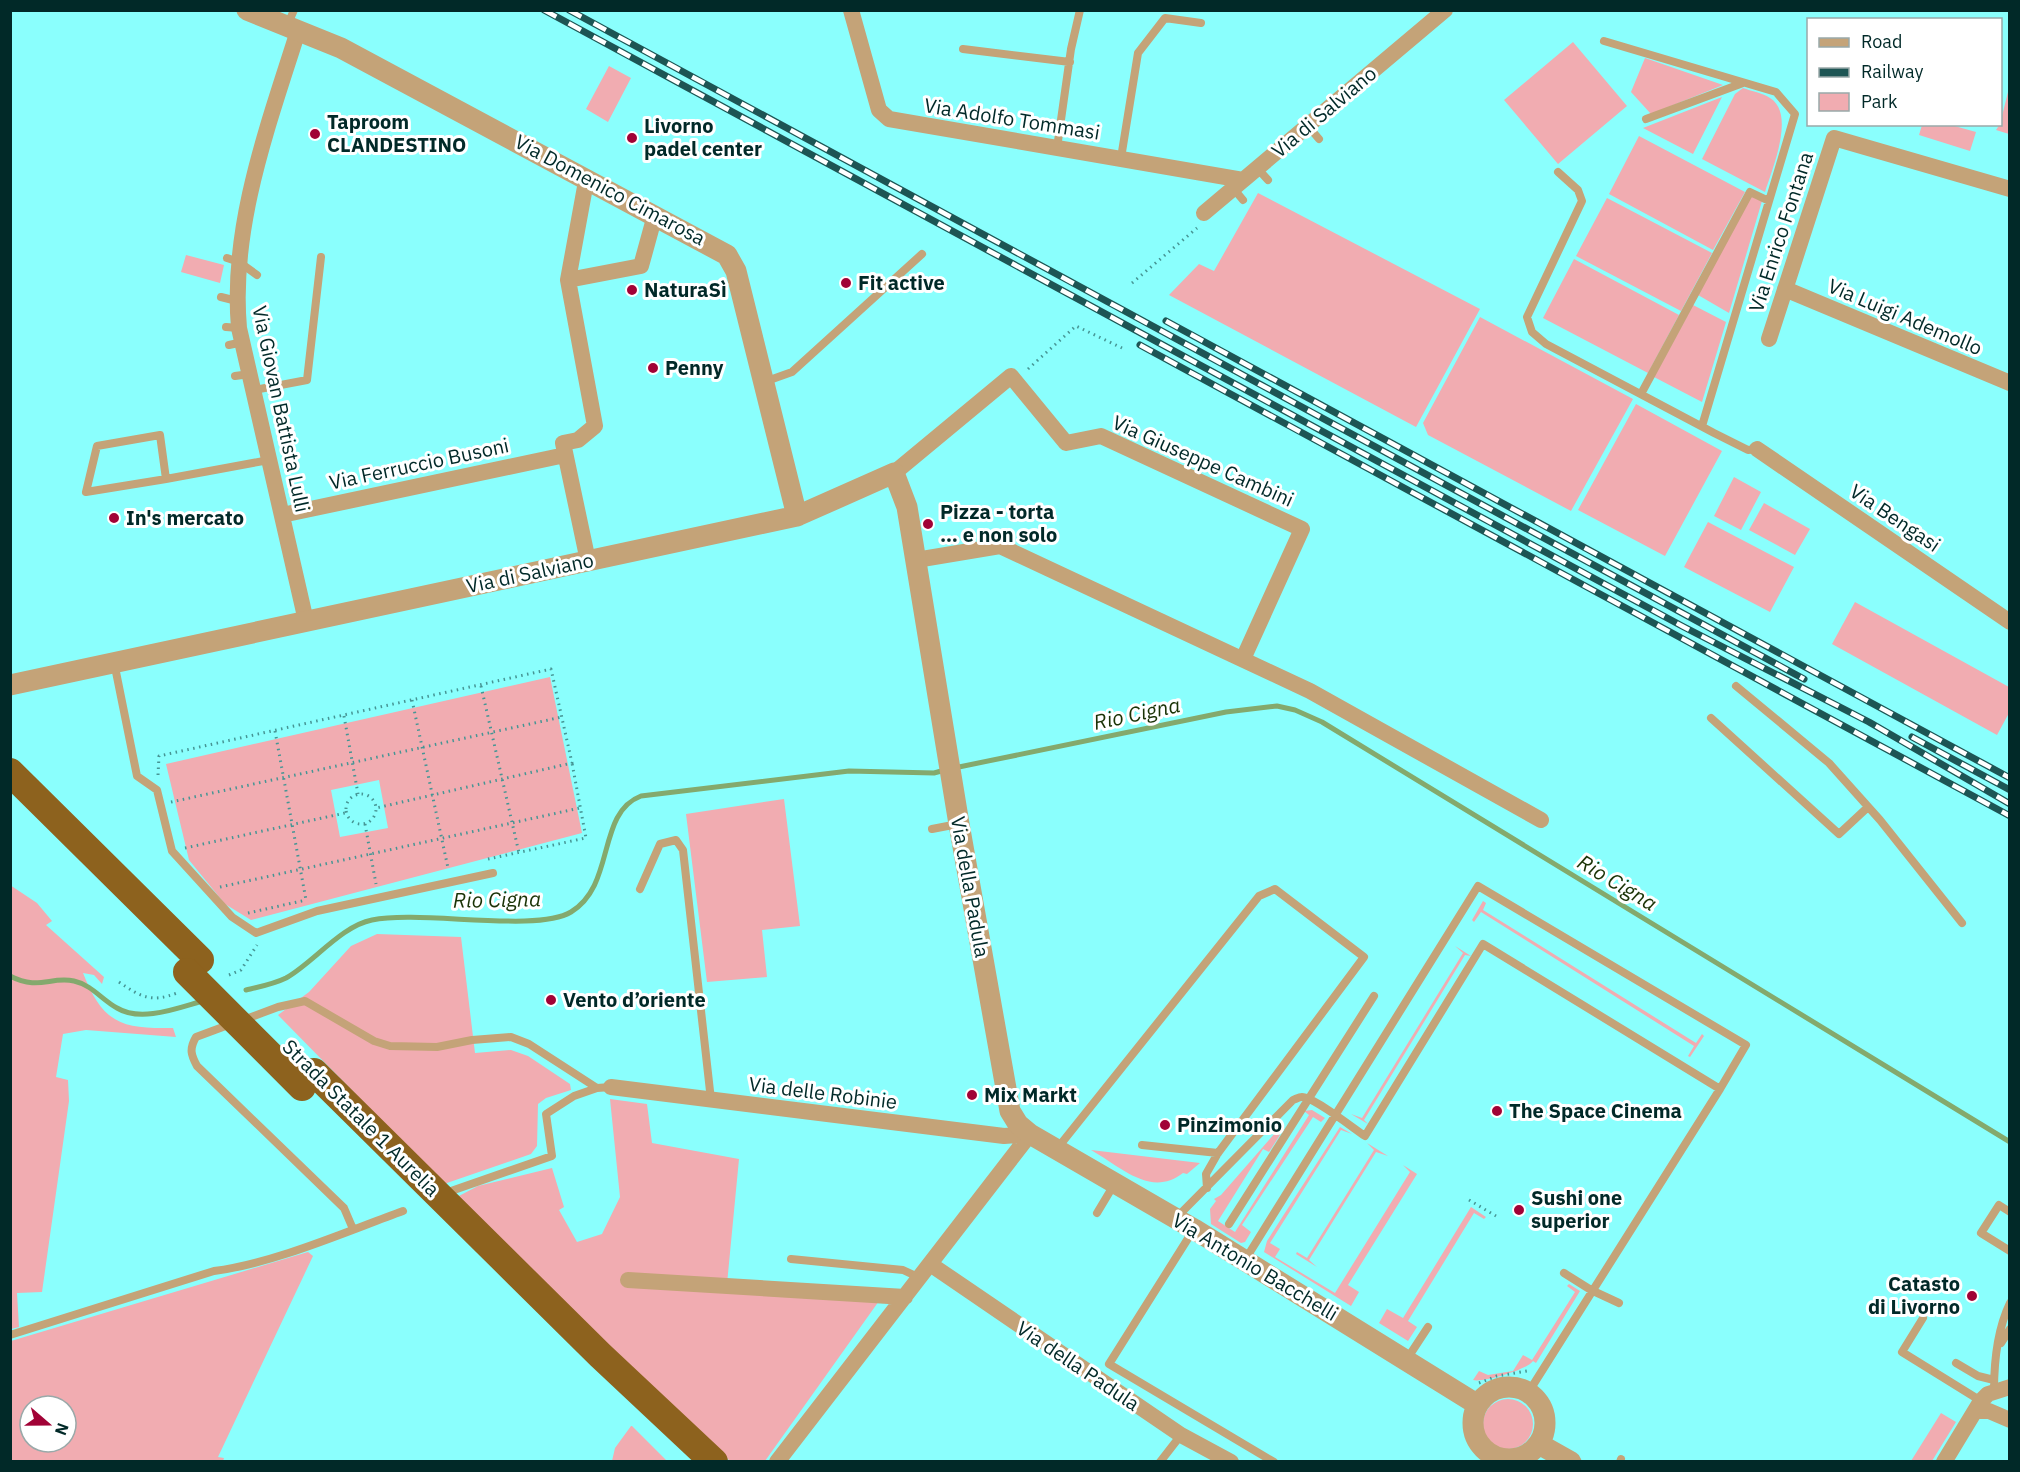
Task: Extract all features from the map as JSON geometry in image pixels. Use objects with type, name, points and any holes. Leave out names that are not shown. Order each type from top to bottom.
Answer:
[{"type":"highway","name":"Strada Statale 1 Aurelia","points":[[10,772],[191,974]]},
{"type":"highway","name":"Strada Statale 1 Aurelia","points":[[10,799],[191,974],[308,1080],[600,1355],[703,1460]]},
{"type":"street","name":"Via Adolfo Tommasi","points":[[851,10],[883,116],[1121,158],[1240,189]]},
{"type":"street","name":"Via di Salviano","points":[[1203,218],[1262,174],[1308,126],[1445,10]]},
{"type":"street","name":"Via Domenico Cimarosa","points":[[247,11],[293,23],[586,183],[720,249],[731,260],[736,271],[797,516]]},
{"type":"street","name":"Via Giovan Battista Lulli","points":[[293,23],[269,121],[247,184],[233,260],[229,299],[234,335],[269,460],[306,621]]},
{"type":"street","name":"Via Enrico Fontana","points":[[1769,339],[1834,138],[2010,189]]},
{"type":"street","points":[[586,183],[568,280],[595,426],[578,440],[563,443],[588,561]]},
{"type":"street","points":[[568,280],[641,266],[655,215]]},
{"type":"street","name":"Via Luigi Ademollo","points":[[1785,289],[2010,383]]},
{"type":"street","name":"Via di Salviano","points":[[10,685],[797,516],[894,473],[1011,376]]},
{"type":"street","name":"Via Giuseppe Cambini","points":[[1011,376],[1066,443],[1101,436],[1302,529],[1243,658]]},
{"type":"street","name":"Via Bengasi","points":[[1756,449],[2010,622]]},
{"type":"street","name":"Via Ferruccio Busoni","points":[[282,515],[565,455]]},
{"type":"street","name":"Via della Padula","points":[[894,473],[907,507],[959,824],[1010,1111],[1018,1124],[1030,1134]]},
{"type":"street","points":[[916,560],[1000,546],[1243,658],[1371,722],[1541,820]]},
{"type":"street","name":"Via delle Robinie","points":[[604,1087],[711,1100],[864,1114],[1004,1136],[1030,1134]]},
{"type":"street","points":[[777,1461],[1030,1134]]},
{"type":"street","name":"Via Antonio Bacchelli","points":[[1030,1134],[1185,1223],[1478,1405]]},
{"type":"street","name":"Via della Padula","points":[[930,1264],[1100,1385],[1181,1435],[1231,1461]]},
{"type":"street","points":[[628,1280],[905,1297]]},
{"type":"street","points":[[1502,1388],[1515,1388],[1528,1393],[1539,1403],[1544,1416],[1545,1430],[1539,1443],[1526,1456],[1514,1460],[1488,1458],[1473,1429],[1473,1416],[1478,1405],[1489,1393],[1502,1388]]},
{"type":"street","points":[[1995,1390],[1989,1411],[2010,1420]]},
{"type":"street","points":[[1944,1461],[1995,1390]]},
{"type":"street","points":[[1539,1443],[1570,1461]]},
{"type":"lane","points":[[1057,148],[1080,10]]},
{"type":"lane","points":[[1121,158],[1138,54],[1165,18],[1201,22]]},
{"type":"lane","points":[[1604,40],[1776,92],[1795,114],[1702,426]]},
{"type":"lane","points":[[963,49],[1070,62]]},
{"type":"lane","points":[[1646,119],[1744,83]]},
{"type":"lane","points":[[1308,126],[1319,139]]},
{"type":"lane","points":[[1558,172],[1578,190],[1582,201],[1527,317],[1532,332],[1546,344],[1702,426],[1748,450],[1756,449]]},
{"type":"lane","points":[[1641,394],[1750,192],[1769,201]]},
{"type":"lane","points":[[763,382],[792,372],[922,254]]},
{"type":"lane","points":[[246,380],[307,380],[321,257]]},
{"type":"lane","points":[[233,260],[257,275]]},
{"type":"lane","points":[[166,479],[160,435],[97,446],[86,492],[166,479],[269,460]]},
{"type":"lane","points":[[114,662],[137,776],[157,790],[172,851],[232,917],[256,933],[317,911],[493,873]]},
{"type":"lane","points":[[1736,686],[1829,762],[1962,923]]},
{"type":"lane","points":[[1711,718],[1839,834],[1868,807]]},
{"type":"lane","points":[[932,829],[959,824]]},
{"type":"lane","points":[[640,889],[660,844],[676,840],[683,850],[711,1100]]},
{"type":"lane","points":[[1245,1260],[1478,886],[1746,1045],[1528,1393]]},
{"type":"lane","points":[[1055,1150],[1259,896],[1275,889],[1364,957],[1218,1153],[1206,1174],[1207,1188]]},
{"type":"lane","points":[[1274,1461],[1109,1364],[1185,1223],[1207,1188],[1293,1100],[1301,1096],[1309,1098],[1365,1136],[1483,944],[1720,1089]]},
{"type":"lane","points":[[1229,1224],[1374,996]]},
{"type":"lane","points":[[353,1229],[344,1208],[197,1066],[191,1056],[190,1046],[196,1037],[278,1007],[305,1001],[374,1041],[390,1046],[437,1047],[472,1040],[511,1037],[529,1044],[604,1087]]},
{"type":"lane","points":[[451,1191],[552,1156],[546,1114],[574,1096],[604,1087]]},
{"type":"lane","points":[[1142,1144],[1218,1153]]},
{"type":"lane","points":[[1097,1213],[1115,1183]]},
{"type":"lane","points":[[2010,1212],[1999,1205],[1982,1233],[2010,1251]]},
{"type":"lane","points":[[10,1335],[353,1229],[403,1210]]},
{"type":"lane","points":[[791,1259],[903,1270],[920,1278]]},
{"type":"lane","points":[[1564,1273],[1591,1290],[1619,1303]]},
{"type":"lane","points":[[1995,1390],[1994,1362],[2003,1316],[2010,1303]]},
{"type":"lane","points":[[1923,1318],[1902,1352],[1995,1390]]},
{"type":"lane","points":[[1407,1360],[1428,1327]]},
{"type":"lane","points":[[1998,1349],[2010,1329]]},
{"type":"lane","points":[[1956,1363],[1978,1376],[1995,1390]]},
{"type":"lane","points":[[1160,1461],[1181,1435]]},
{"type":"path","points":[[1132,283],[1203,218]]},
{"type":"path","points":[[1011,376],[1018,377],[1076,326],[1122,348]]},
{"type":"path","points":[[157,790],[159,756],[551,669],[586,838],[478,861]]},
{"type":"path","points":[[481,686],[519,853]]},
{"type":"path","points":[[412,700],[448,868]]},
{"type":"path","points":[[344,715],[358,794]]},
{"type":"path","points":[[160,804],[562,717]]},
{"type":"path","points":[[274,731],[306,900]]},
{"type":"path","points":[[376,808],[432,793],[572,763]]},
{"type":"path","points":[[358,794],[366,795],[373,800],[376,808],[371,821],[357,825],[349,820],[345,813],[350,797],[358,794]]},
{"type":"path","points":[[206,890],[580,808]]},
{"type":"path","points":[[172,851],[345,813]]},
{"type":"path","points":[[365,824],[376,884]]},
{"type":"path","points":[[438,870],[458,866]]},
{"type":"path","points":[[366,886],[386,882]]},
{"type":"path","points":[[232,917],[316,898]]},
{"type":"path","points":[[229,975],[241,970],[259,942],[256,933]]},
{"type":"path","points":[[119,982],[140,997],[161,999],[191,974]]},
{"type":"path","points":[[1469,1200],[1496,1216]]},
{"type":"path","points":[[1453,1389],[1461,1376],[1473,1383],[1481,1383],[1497,1376],[1526,1372],[1531,1367]]},
{"type":"green space","points":[[1573,42],[1627,106],[1558,164],[1504,100]]},
{"type":"green space","points":[[1645,58],[1723,85],[1651,114],[1631,92]]},
{"type":"green space","points":[[609,66],[631,78],[608,122],[586,109]]},
{"type":"green space","points":[[1743,88],[1770,98],[1778,106],[1781,116],[1780,142],[1765,192],[1702,159],[1735,94]]},
{"type":"green space","points":[[2009,88],[2009,134],[1996,130],[1999,126],[2002,126],[2002,116]]},
{"type":"green space","points":[[1722,97],[1693,154],[1643,128]]},
{"type":"green space","points":[[1922,126],[1955,126],[1976,132],[1970,151],[1919,135]]},
{"type":"green space","points":[[1639,136],[1745,192],[1713,250],[1609,194]]},
{"type":"green space","points":[[1258,193],[1480,309],[1416,427],[1169,295],[1199,264],[1214,271]]},
{"type":"green space","points":[[1751,196],[1762,201],[1729,313],[1698,295]]},
{"type":"green space","points":[[1607,198],[1712,253],[1681,311],[1576,256]]},
{"type":"green space","points":[[186,255],[224,265],[220,283],[181,272]]},
{"type":"green space","points":[[1574,259],[1679,315],[1648,373],[1543,318]]},
{"type":"green space","points":[[1693,305],[1726,322],[1702,402],[1654,377]]},
{"type":"green space","points":[[1480,317],[1633,399],[1571,511],[1428,435],[1423,423]]},
{"type":"green space","points":[[1636,404],[1722,451],[1665,556],[1578,510]]},
{"type":"green space","points":[[1734,477],[1761,492],[1741,530],[1714,516]]},
{"type":"green space","points":[[1764,503],[1810,529],[1795,555],[1749,530]]},
{"type":"green space","points":[[1708,522],[1794,567],[1770,612],[1684,567]]},
{"type":"green space","points":[[1855,602],[2009,687],[2009,713],[1997,735],[1832,644]]},
{"type":"green space","points":[[550,677],[582,833],[251,920],[225,904],[189,860],[166,764]],"holes":[[[379,780],[388,828],[340,837],[331,790]]]},
{"type":"green space","points":[[784,799],[800,926],[762,930],[767,977],[707,982],[686,814]]},
{"type":"green space","points":[[10,885],[37,903],[52,921],[46,925],[104,977],[102,984],[94,975],[83,973],[98,1003],[107,1013],[116,1020],[140,1027],[173,1028],[176,1037],[86,1030],[63,1034],[56,1077],[68,1080],[69,1101],[42,1292],[17,1293],[19,1327],[11,1329]]},
{"type":"green space","points":[[1483,901],[1486,903],[1483,910],[1696,1043],[1702,1034],[1704,1036],[1690,1057],[1688,1056],[1694,1046],[1481,912],[1474,922],[1472,920]]},
{"type":"green space","points":[[377,934],[461,937],[475,1053],[511,1050],[528,1056],[570,1084],[571,1090],[546,1098],[538,1104],[537,1146],[531,1154],[444,1184],[278,1015],[309,992],[351,946]]},
{"type":"green space","points":[[1455,946],[1471,956],[1465,955],[1364,1120],[1368,1124],[1351,1114],[1362,1118],[1463,953]]},
{"type":"green space","points":[[610,1099],[647,1104],[652,1143],[739,1159],[727,1284],[879,1301],[765,1461],[730,1461],[455,1198],[478,1186],[552,1168],[564,1207],[559,1210],[577,1242],[602,1234],[620,1197]]},
{"type":"green space","points":[[1312,1110],[1325,1118],[1321,1122],[1313,1117],[1242,1225],[1251,1232],[1245,1242],[1241,1243],[1211,1224],[1210,1209],[1216,1201],[1214,1199],[1221,1195],[1275,1133],[1278,1133],[1280,1135],[1269,1152],[1263,1149],[1218,1221],[1235,1232],[1309,1115],[1304,1111]]},
{"type":"green space","points":[[1340,1127],[1352,1134],[1341,1130],[1270,1243],[1280,1249],[1275,1257],[1335,1293],[1410,1172],[1403,1165],[1417,1174],[1348,1285],[1359,1292],[1351,1306],[1264,1252],[1267,1241]]},
{"type":"green space","points":[[1367,1143],[1388,1156],[1376,1152],[1309,1260],[1317,1267],[1296,1254],[1297,1252],[1307,1258],[1374,1150]]},
{"type":"green space","points":[[1091,1150],[1200,1163],[1187,1174],[1183,1173],[1171,1180],[1148,1181],[1136,1177]]},
{"type":"green space","points":[[1471,1207],[1486,1217],[1484,1219],[1474,1213],[1408,1321],[1417,1327],[1408,1341],[1379,1323],[1387,1309],[1403,1318]]},
{"type":"green space","points":[[308,1252],[313,1256],[218,1457],[224,1458],[223,1461],[11,1461],[11,1341]]},
{"type":"green space","points":[[1569,1284],[1580,1291],[1536,1363],[1533,1361],[1514,1372],[1494,1378],[1473,1380],[1479,1371],[1488,1375],[1513,1371],[1523,1355],[1532,1360],[1575,1292],[1567,1286]]},
{"type":"green space","points":[[1503,1399],[1513,1399],[1526,1406],[1533,1419],[1533,1429],[1526,1442],[1513,1449],[1503,1449],[1494,1445],[1487,1438],[1483,1429],[1483,1419],[1487,1410],[1494,1403]]},
{"type":"green space","points":[[1941,1413],[1956,1422],[1932,1461],[1911,1461]]},
{"type":"green space","points":[[631,1426],[667,1461],[612,1461],[615,1448]]},
{"type":"waterway","name":"Rio Cigna","points":[[954,768],[1226,712],[1277,706],[1295,710],[1322,722],[2010,1142]]},
{"type":"waterway","name":"Rio Cigna","points":[[246,990],[286,978],[349,929],[372,920],[419,917],[532,921],[554,918],[571,912],[585,900],[595,885],[617,818],[627,805],[641,796],[849,771],[934,773],[945,770]]},
{"type":"waterway","name":"Rio Cigna","points":[[10,976],[37,983],[58,980],[74,981],[92,989],[117,1008],[136,1014],[158,1013],[199,1002]]},
{"type":"railway","points":[[544,10],[1682,626],[1869,722],[2010,804]]},
{"type":"railway","points":[[569,10],[1804,679]]},
{"type":"railway","points":[[1166,321],[2010,778]]},
{"type":"railway","points":[[1140,345],[2010,816]]},
{"type":"railway","points":[[1912,737],[2010,790]]},
{"type":"place","name":"Taproom CLANDESTINO","points":[[315,134]]},
{"type":"place","name":"Livorno padel center","points":[[632,138]]},
{"type":"place","name":"Fit active","points":[[846,283]]},
{"type":"place","name":"NaturaSì","points":[[632,290]]},
{"type":"place","name":"Penny","points":[[653,368]]},
{"type":"place","name":"In's mercato","points":[[114,518]]},
{"type":"place","name":"Pizza - torta … e non solo","points":[[928,524]]},
{"type":"place","name":"Vento d’oriente","points":[[551,1000]]},
{"type":"place","name":"Mix Markt","points":[[972,1095]]},
{"type":"place","name":"The Space Cinema","points":[[1497,1111]]},
{"type":"place","name":"Pinzimonio","points":[[1165,1125]]},
{"type":"place","name":"Sushi one superior","points":[[1519,1210]]},
{"type":"place","name":"Catasto di Livorno","points":[[1972,1296]]}]
